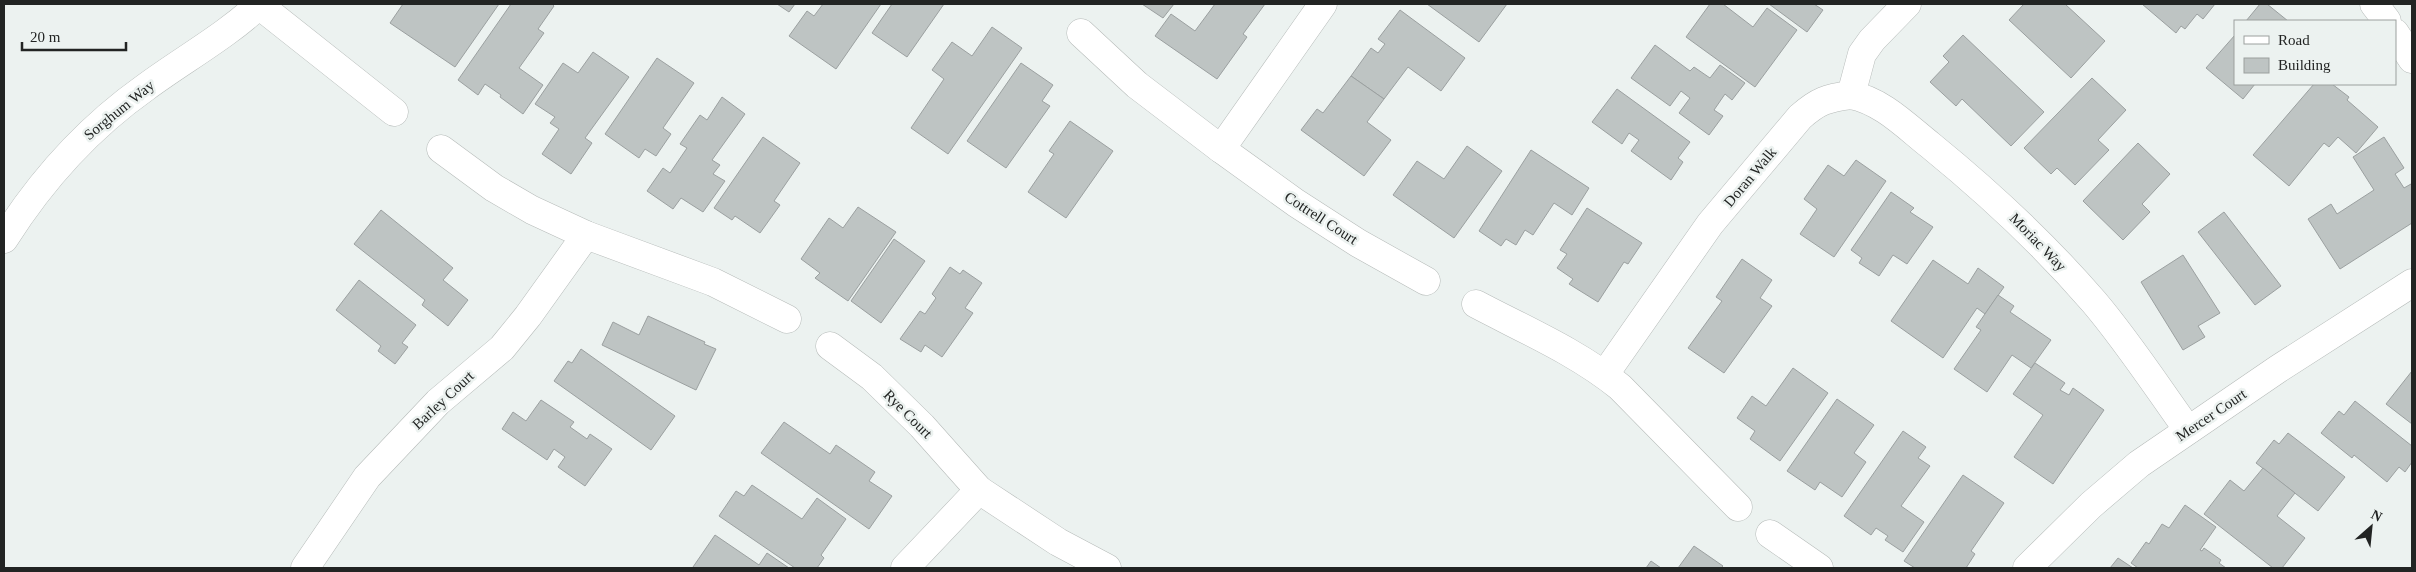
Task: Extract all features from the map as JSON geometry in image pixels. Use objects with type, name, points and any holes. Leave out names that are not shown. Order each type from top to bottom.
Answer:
[{"type":"street","name":"Sorghum Way","points":[[4,239],[31,198],[79,143],[139,92],[229,31],[260,4],[394,112]]},
{"type":"street","points":[[1220,149],[1323,4]]},
{"type":"street","points":[[1851,95],[1862,54],[1872,40],[1907,4]]},
{"type":"street","points":[[2374,4],[2386,20]]},
{"type":"street","name":"Cottrell Court","points":[[1080,33],[1137,85],[1220,149],[1319,218],[1426,282]]},
{"type":"street","points":[[2396,35],[2412,59]]},
{"type":"street","name":"Doran Walk","points":[[1605,374],[1710,224],[1800,117],[1816,103],[1831,97],[1851,95]]},
{"type":"street","name":"Moriac Way","points":[[1851,95],[1876,104],[1903,124],[2005,208],[2050,252],[2095,303],[2188,430]]},
{"type":"street","points":[[441,149],[494,188],[532,210],[586,235],[713,282],[787,319]]},
{"type":"street","name":"Barley Court","points":[[304,568],[367,477],[438,402],[502,348],[552,285],[586,235]]},
{"type":"street","name":"Mercer Court","points":[[2026,568],[2098,499],[2139,464],[2278,369],[2412,283]]},
{"type":"street","points":[[1476,304],[1579,357],[1605,374],[1738,507]]},
{"type":"street","name":"Rye Court","points":[[830,346],[872,377],[922,426],[979,490],[1058,542],[1107,568]]},
{"type":"street","points":[[905,568],[979,490]]},
{"type":"street","points":[[1770,534],[1819,568]]},
{"type":"building","points":[[403,4],[499,4],[455,67],[390,23]]},
{"type":"building","points":[[511,4],[552,4],[554,6],[538,29],[544,33],[519,68],[543,85],[523,114],[485,84],[478,95],[458,80]]},
{"type":"building","points":[[777,4],[795,4],[789,12]]},
{"type":"building","points":[[823,4],[881,4],[836,69],[789,36],[807,11],[814,16]]},
{"type":"building","points":[[892,4],[944,4],[907,57],[872,33]]},
{"type":"building","points":[[1142,4],[1174,4],[1163,18]]},
{"type":"building","points":[[1215,4],[1265,4],[1243,34],[1247,37],[1217,79],[1155,36],[1171,14],[1195,31]]},
{"type":"building","points":[[1427,4],[1507,4],[1479,42]]},
{"type":"building","points":[[1710,4],[1723,4],[1753,27],[1767,8],[1797,30],[1755,87],[1686,37]]},
{"type":"building","points":[[1769,4],[1814,4],[1823,10],[1807,32]]},
{"type":"building","points":[[2024,4],[2065,4],[2105,41],[2071,78],[2009,20]]},
{"type":"building","points":[[2142,4],[2215,4],[2203,19],[2197,14],[2185,29],[2181,26],[2176,33]]},
{"type":"building","points":[[2260,4],[2267,4],[2287,20],[2247,20]]},
{"type":"building","points":[[1400,10],[1465,58],[1441,91],[1408,67],[1384,99],[1351,76],[1371,48],[1378,53],[1385,44],[1378,39]]},
{"type":"building","points":[[992,27],[1022,48],[948,154],[911,128],[944,79],[932,70],[952,42],[972,56]]},
{"type":"building","points":[[1963,35],[2044,112],[2011,146],[1962,99],[1956,106],[1930,82],[1949,62],[1943,56]]},
{"type":"building","points":[[2234,36],[2234,85],[2254,85],[2243,99],[2206,68]]},
{"type":"building","points":[[1655,45],[1690,71],[1694,67],[1710,78],[1720,65],[1745,83],[1732,100],[1725,94],[1714,110],[1723,116],[1709,135],[1679,113],[1690,98],[1681,91],[1670,106],[1631,78]]},
{"type":"building","points":[[593,52],[629,77],[585,138],[592,143],[571,174],[542,154],[559,129],[550,123],[555,117],[535,104],[563,63],[578,73]]},
{"type":"building","points":[[657,58],[694,83],[663,128],[671,134],[656,156],[645,149],[639,158],[605,134]]},
{"type":"building","points":[[1021,63],[1053,85],[1042,101],[1050,106],[1006,168],[967,141]]},
{"type":"building","points":[[1351,76],[1384,99],[1367,122],[1391,140],[1364,176],[1301,130],[1317,109],[1323,113]]},
{"type":"building","points":[[2092,78],[2126,110],[2098,140],[2109,150],[2075,185],[2057,168],[2051,174],[2024,148]]},
{"type":"building","points":[[2313,85],[2333,85],[2349,97],[2347,100],[2378,127],[2356,153],[2338,137],[2329,147],[2324,143],[2289,186],[2253,155]]},
{"type":"building","points":[[1617,89],[1690,142],[1678,158],[1683,162],[1671,180],[1631,151],[1639,140],[1629,133],[1622,144],[1592,122]]},
{"type":"building","points":[[722,97],[745,114],[712,160],[720,165],[713,174],[725,181],[703,212],[681,198],[673,209],[647,191],[663,168],[670,173],[687,148],[680,144],[700,115],[707,120]]},
{"type":"building","points":[[1070,121],[1113,151],[1066,218],[1028,192],[1054,154],[1049,151]]},
{"type":"building","points":[[763,137],[800,163],[774,201],[780,205],[760,233],[735,216],[732,220],[714,208]]},
{"type":"building","points":[[2384,137],[2404,168],[2395,174],[2404,188],[2411,184],[2412,186],[2412,223],[2340,269],[2308,219],[2331,204],[2337,214],[2374,190],[2353,157]]},
{"type":"building","points":[[2138,143],[2170,174],[2142,204],[2150,212],[2123,240],[2083,201]]},
{"type":"building","points":[[1467,146],[1502,171],[1454,238],[1393,195],[1417,161],[1444,179]]},
{"type":"building","points":[[1531,150],[1589,188],[1572,215],[1554,203],[1533,235],[1525,230],[1516,245],[1506,239],[1501,246],[1479,231]]},
{"type":"building","points":[[1856,160],[1886,181],[1834,257],[1800,234],[1817,209],[1804,199],[1828,165],[1844,176]]},
{"type":"building","points":[[1891,192],[1914,208],[1910,212],[1933,227],[1907,264],[1893,255],[1879,276],[1859,263],[1862,258],[1851,250]]},
{"type":"building","points":[[858,207],[896,232],[848,301],[815,278],[820,273],[801,259],[829,218],[843,228]]},
{"type":"building","points":[[1587,208],[1642,243],[1628,264],[1624,262],[1598,302],[1569,284],[1573,279],[1557,268],[1567,254],[1560,250]]},
{"type":"building","points":[[381,210],[453,268],[443,280],[468,300],[448,326],[422,305],[425,300],[354,244]]},
{"type":"building","points":[[2224,212],[2281,286],[2255,305],[2198,232]]},
{"type":"building","points":[[894,239],[925,261],[881,323],[851,301]]},
{"type":"building","points":[[2183,255],[2220,313],[2198,326],[2205,337],[2183,350],[2141,282]]},
{"type":"building","points":[[1742,259],[1772,280],[1760,298],[1772,306],[1724,373],[1688,348],[1722,301],[1716,297]]},
{"type":"building","points":[[1933,260],[1968,284],[1978,268],[2004,287],[1985,314],[1977,308],[1943,358],[1891,321]]},
{"type":"building","points":[[950,267],[960,274],[963,270],[982,283],[965,308],[973,313],[942,357],[925,345],[921,352],[900,339],[920,311],[925,314],[936,298],[932,294]]},
{"type":"building","points":[[359,280],[416,325],[402,343],[408,347],[395,364],[378,351],[381,346],[336,310]]},
{"type":"building","points":[[1998,295],[2014,306],[2010,312],[2051,340],[2031,368],[2012,355],[1987,392],[1954,369],[1981,330],[1976,327]]},
{"type":"building","points":[[648,316],[716,349],[696,390],[602,345],[613,322],[639,335]]},
{"type":"building","points":[[581,349],[675,416],[651,450],[554,381],[568,361],[572,363]]},
{"type":"building","points":[[2035,363],[2065,383],[2060,390],[2069,395],[2073,388],[2104,410],[2053,484],[2014,457],[2043,415],[2013,394]]},
{"type":"building","points":[[1793,368],[1828,393],[1780,461],[1750,439],[1755,431],[1737,418],[1752,396],[1766,406]]},
{"type":"building","points":[[2412,371],[2412,424],[2386,404]]},
{"type":"building","points":[[1837,399],[1874,425],[1854,453],[1866,462],[1842,497],[1820,482],[1815,490],[1787,471]]},
{"type":"building","points":[[541,400],[574,422],[570,427],[587,439],[590,434],[612,449],[585,486],[558,467],[565,457],[554,449],[547,460],[502,429],[513,412],[526,421]]},
{"type":"building","points":[[2355,401],[2412,446],[2412,462],[2405,472],[2399,467],[2387,482],[2354,455],[2352,458],[2321,433],[2339,411],[2344,415]]},
{"type":"building","points":[[784,422],[830,454],[836,445],[875,472],[869,481],[892,496],[869,529],[761,453]]},
{"type":"building","points":[[1903,431],[1926,447],[1918,458],[1930,466],[1901,506],[1924,522],[1903,552],[1885,540],[1888,536],[1876,528],[1871,535],[1844,516]]},
{"type":"building","points":[[2288,433],[2345,477],[2318,511],[2256,463],[2274,440],[2279,444]]},
{"type":"building","points":[[2263,468],[2295,493],[2277,516],[2305,538],[2282,568],[2273,568],[2204,514],[2230,480],[2244,491]]},
{"type":"building","points":[[1963,475],[2004,503],[1971,551],[1975,554],[1966,568],[1915,568],[1904,561]]},
{"type":"building","points":[[752,485],[802,519],[817,498],[846,519],[821,555],[824,558],[817,568],[795,568],[719,516],[736,491],[744,496]]},
{"type":"building","points":[[2185,505],[2216,527],[2200,550],[2202,551],[2204,548],[2221,560],[2219,563],[2226,568],[2138,568],[2131,563],[2146,542],[2149,544],[2162,524],[2169,528]]},
{"type":"building","points":[[715,535],[759,565],[767,553],[789,568],[694,568]]},
{"type":"building","points":[[1694,546],[1723,566],[1721,568],[1678,568]]},
{"type":"building","points":[[2118,558],[2133,568],[2110,568]]},
{"type":"building","points":[[1651,561],[1661,568],[1646,568]]}]
